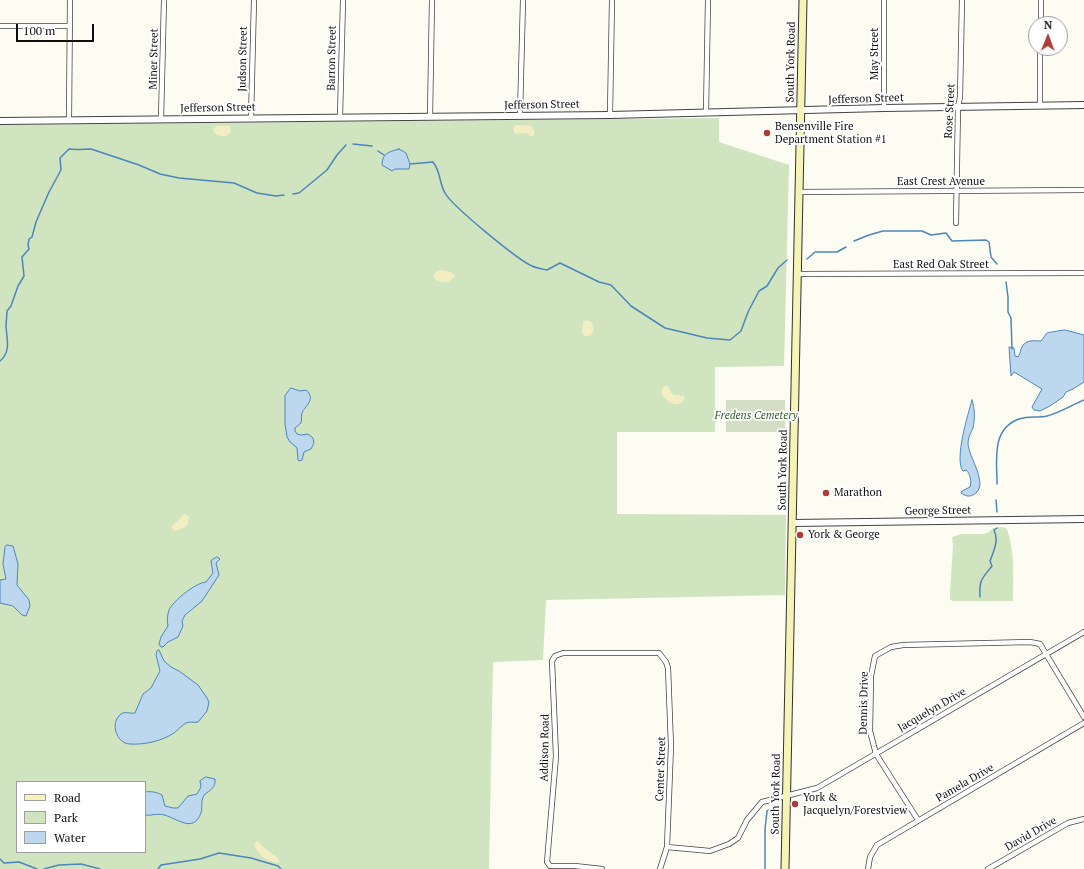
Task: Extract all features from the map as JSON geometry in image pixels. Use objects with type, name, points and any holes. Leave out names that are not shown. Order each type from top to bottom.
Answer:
[{"type":"main road","name":"South York Road","points":[[785,869],[803,0]]},
{"type":"street","points":[[70,0],[70,120]]},
{"type":"street","name":"Miner Street","points":[[162,119],[164,0]]},
{"type":"street","name":"Judson Street","points":[[251,118],[254,0]]},
{"type":"street","name":"Barron Street","points":[[340,117],[343,0]]},
{"type":"street","points":[[430,116],[432,0]]},
{"type":"street","points":[[520,115],[523,0]]},
{"type":"street","points":[[610,114],[612,0]]},
{"type":"street","points":[[706,113],[708,0]]},
{"type":"street","name":"May Street","points":[[884,0],[884,108]]},
{"type":"street","name":"Rose Street","points":[[956,223],[962,0]]},
{"type":"street","points":[[1041,0],[1041,16]]},
{"type":"street","points":[[0,26],[69,26]]},
{"type":"street","points":[[1040,56],[1040,106]]},
{"type":"street","name":"Jefferson Street","points":[[0,121],[706,113],[884,108],[1084,105]]},
{"type":"street","name":"East Crest Avenue","points":[[798,192],[1084,190]]},
{"type":"street","name":"East Red Oak Street","points":[[797,274],[1084,273]]},
{"type":"street","name":"George Street","points":[[793,523],[1084,519]]},
{"type":"street","name":"Jacquelyn Drive","points":[[667,847],[710,851],[729,844],[738,838],[750,816],[762,802],[817,788],[1084,632]]},
{"type":"street","name":"Dennis Drive","points":[[918,820],[876,754],[870,731],[871,676],[875,656],[891,647],[903,644],[1030,642],[1040,644],[1046,654]]},
{"type":"street","name":"Center Street","points":[[555,656],[562,653],[651,653],[659,654],[666,662],[668,668],[671,746],[667,847],[660,869]]},
{"type":"street","points":[[1046,654],[1084,717]]},
{"type":"street","name":"Addison Road","points":[[555,656],[552,661],[556,756],[550,841],[547,853],[547,862],[550,866],[575,866],[602,869]]},
{"type":"street","name":"Pamela Drive","points":[[868,869],[870,857],[877,845],[1084,723]]},
{"type":"street","name":"David Drive","points":[[988,869],[1068,823],[1084,819]]},
{"type":"green space","points":[[719,118],[719,142],[789,165],[784,366],[715,367],[715,432],[617,432],[617,514],[786,515],[785,595],[546,600],[543,660],[493,662],[489,869],[0,869],[0,125]]},
{"type":"green space","name":"Fredens Cemetery","points":[[726,400],[785,400],[785,432],[726,432]]},
{"type":"green space","points":[[1002,527],[1007,529],[1010,538],[1013,565],[1013,601],[952,601],[950,599],[950,592],[953,546],[952,537],[962,534],[984,534],[993,528]]},
{"type":"sand","points":[[516,125],[531,126],[534,131],[534,135],[530,136],[526,133],[515,134],[513,128]]},
{"type":"sand","points":[[216,126],[230,126],[231,132],[227,136],[218,136],[213,129]]},
{"type":"sand","points":[[442,270],[448,271],[455,275],[451,280],[445,282],[438,281],[433,277],[436,272]]},
{"type":"sand","points":[[586,320],[591,322],[593,325],[593,332],[590,336],[584,336],[582,333],[583,322]]},
{"type":"sand","points":[[664,386],[668,386],[673,395],[684,396],[685,399],[679,404],[669,402],[665,399],[661,392]]},
{"type":"sand","points":[[185,514],[189,517],[188,524],[176,531],[172,529],[172,526]]},
{"type":"sand","points":[[258,841],[264,848],[278,858],[279,862],[277,863],[260,855],[254,845]]},
{"type":"water","points":[[399,149],[406,153],[410,164],[409,169],[395,169],[392,171],[382,165],[385,155]]},
{"type":"water","points":[[1065,330],[1084,335],[1084,382],[1066,392],[1063,397],[1050,406],[1040,411],[1034,410],[1032,407],[1042,389],[1014,372],[1011,376],[1009,347],[1014,348],[1015,356],[1018,357],[1024,344],[1030,341],[1041,341],[1047,333]]},
{"type":"water","points":[[291,388],[300,391],[306,390],[310,397],[309,403],[302,413],[301,423],[295,428],[295,431],[297,434],[301,435],[308,434],[313,438],[314,443],[311,449],[304,452],[302,460],[299,461],[297,448],[287,437],[285,424],[285,396]]},
{"type":"water","points":[[972,400],[974,421],[968,443],[980,485],[978,491],[973,495],[968,496],[961,493],[970,487],[971,483],[970,475],[966,470],[963,471],[960,457]]},
{"type":"water","points":[[7,545],[13,546],[18,564],[17,585],[29,600],[30,606],[26,616],[22,615],[13,606],[0,603],[0,580],[6,579],[3,564],[5,547]]},
{"type":"water","points":[[217,557],[220,559],[216,563],[219,575],[202,601],[185,615],[182,621],[183,626],[178,637],[161,647],[159,644],[161,637],[168,626],[167,620],[171,606],[191,589],[201,583],[206,582],[213,573],[211,561]]},
{"type":"water","points":[[159,650],[164,661],[198,685],[209,702],[207,711],[198,722],[186,723],[174,733],[164,738],[141,744],[125,743],[121,741],[116,732],[115,727],[117,718],[123,713],[135,713],[143,694],[151,688],[160,671],[156,655],[157,651]]},
{"type":"water","points":[[206,777],[215,779],[215,785],[204,795],[201,813],[194,823],[184,823],[161,814],[146,815],[146,792],[154,792],[162,795],[165,806],[178,808],[188,796],[197,794],[201,787],[200,781]]},
{"type":"waterway","points":[[353,144],[372,146]]},
{"type":"waterway","points":[[293,194],[299,193],[327,170],[346,145]]},
{"type":"waterway","points":[[0,361],[6,354],[7,349],[7,311],[11,306],[18,286],[24,276],[22,257],[29,249],[29,239],[32,237],[36,222],[49,192],[61,170],[60,158],[69,149],[91,149],[139,165],[160,174],[179,178],[234,183],[257,193],[276,196],[284,195]]},
{"type":"waterway","points":[[378,151],[384,155]]},
{"type":"waterway","points":[[410,164],[433,162],[436,166],[443,189],[450,200],[486,232],[525,262],[534,267],[547,270],[560,263],[599,282],[611,285],[631,306],[665,328],[707,338],[730,340],[741,331],[748,312],[759,291],[767,286],[778,268],[787,260]]},
{"type":"waterway","points":[[854,241],[883,231],[922,231],[931,235],[946,233],[952,241],[986,240],[989,242],[991,257],[997,264]]},
{"type":"waterway","points":[[807,259],[815,252],[837,252],[846,247]]},
{"type":"waterway","points":[[1006,282],[1008,312],[1011,318],[1012,349]]},
{"type":"waterway","points":[[997,484],[998,446],[1004,430],[1010,424],[1023,418],[1052,415],[1084,400]]},
{"type":"waterway","points":[[996,500],[997,512]]},
{"type":"waterway","points":[[980,597],[980,586],[982,580],[992,566],[990,561],[996,542],[994,530],[997,528]]},
{"type":"waterway","points":[[765,869],[765,829],[767,811],[774,807]]},
{"type":"waterway","points":[[158,869],[161,865],[200,859],[219,853],[251,858],[278,866],[281,869]]},
{"type":"waterway","points":[[0,859],[4,863],[19,862],[37,869]]},
{"type":"waterway","points":[[44,869],[59,865],[81,864],[100,869]]},
{"type":"place","name":"Bensenville Fire Department Station #1","points":[[767,133]]},
{"type":"place","name":"Marathon","points":[[826,493]]},
{"type":"place","name":"York & George","points":[[800,535]]},
{"type":"place","name":"York & Jacquelyn/Forestview","points":[[795,804]]}]
